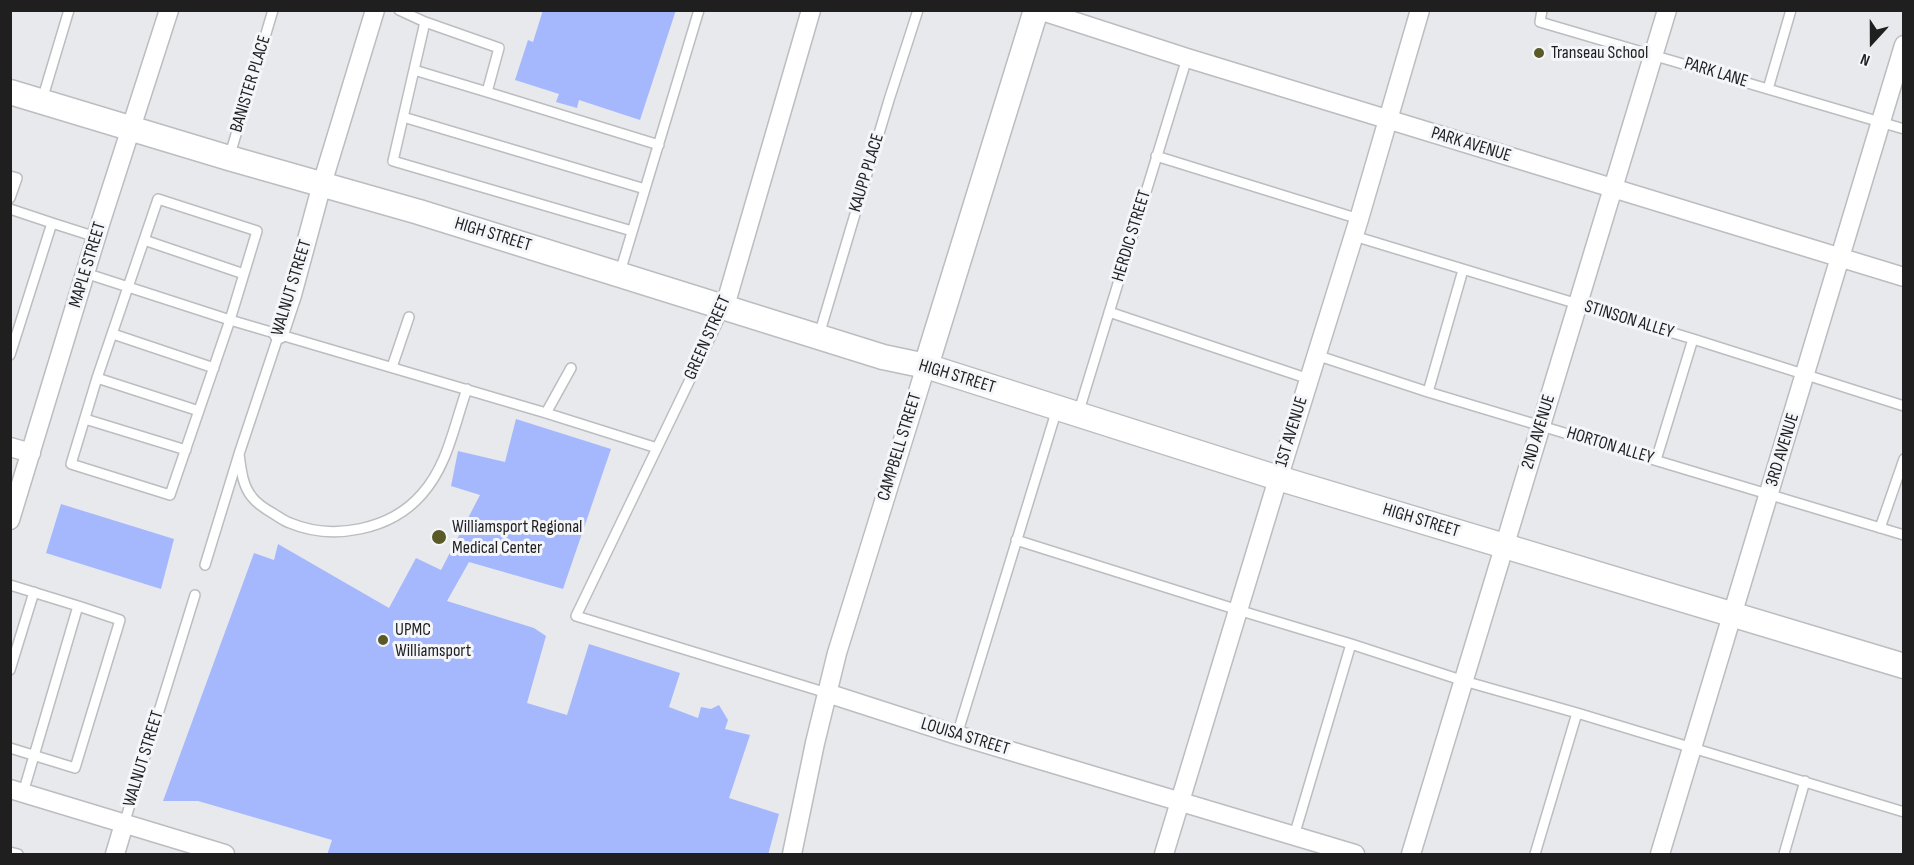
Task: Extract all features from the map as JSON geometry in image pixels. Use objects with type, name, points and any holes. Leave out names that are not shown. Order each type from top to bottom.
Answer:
[{"type":"main road","name":"CAMPBELL STREET","points":[[926,366],[1038,10]]},
{"type":"main road","name":"HIGH STREET","points":[[10,92],[620,274],[883,357],[926,366],[1278,478],[1904,666]]},
{"type":"street","name":"MAPLE STREET","points":[[10,520],[96,237],[169,10]]},
{"type":"street","name":"WALNUT STREET","points":[[279,334],[375,10]]},
{"type":"street","name":"GREEN STREET","points":[[725,306],[811,10]]},
{"type":"street","name":"PARK AVENUE","points":[[1038,10],[1187,58],[1904,277]]},
{"type":"street","name":"1ST AVENUE","points":[[1164,855],[1278,478],[1354,237],[1420,10]]},
{"type":"street","name":"2ND AVENUE","points":[[1411,855],[1667,10]]},
{"type":"street","name":"3RD AVENUE","points":[[1660,855],[1904,45]]},
{"type":"street","name":"CAMPBELL STREET","points":[[792,855],[827,693],[855,590],[926,366]]},
{"type":"street","points":[[10,447],[31,453]]},
{"type":"street","name":"LOUISA STREET","points":[[827,693],[957,735],[1356,855]]},
{"type":"street","points":[[17,791],[225,855]]},
{"type":"street","name":"WALNUT STREET","points":[[115,855],[124,824]]},
{"type":"lane","points":[[41,101],[69,10]]},
{"type":"lane","name":"BANISTER PLACE","points":[[229,158],[273,10]]},
{"type":"lane","points":[[399,10],[425,22],[499,48],[487,92]]},
{"type":"lane","points":[[620,274],[699,10]]},
{"type":"lane","name":"KAUPP PLACE","points":[[819,336],[918,10]]},
{"type":"lane","name":"PARK LANE","points":[[1542,10],[1540,22],[1904,129]]},
{"type":"lane","points":[[1768,89],[1791,10]]},
{"type":"lane","points":[[425,22],[393,161],[632,231]]},
{"type":"lane","name":"HERDIC STREET","points":[[957,735],[1016,540],[1109,312],[1187,58]]},
{"type":"lane","points":[[414,70],[659,145]]},
{"type":"lane","points":[[403,117],[645,189]]},
{"type":"lane","points":[[1156,156],[1359,219]]},
{"type":"lane","points":[[10,176],[17,178],[10,198]]},
{"type":"lane","points":[[158,199],[257,231],[230,320],[170,495],[71,464],[97,378],[144,240],[158,199]]},
{"type":"lane","points":[[10,209],[96,237]]},
{"type":"lane","points":[[10,355],[52,223]]},
{"type":"lane","name":"STINSON ALLEY","points":[[1354,237],[1693,339],[1904,406]]},
{"type":"lane","points":[[144,240],[244,274]]},
{"type":"lane","points":[[1428,392],[1463,270]]},
{"type":"lane","points":[[85,273],[230,320],[467,389],[657,448]]},
{"type":"lane","name":"GREEN STREET","points":[[576,616],[725,306]]},
{"type":"lane","points":[[1109,312],[1309,379]]},
{"type":"lane","points":[[392,367],[409,317]]},
{"type":"lane","points":[[113,334],[214,368]]},
{"type":"lane","name":"WALNUT STREET","points":[[205,565],[279,334]]},
{"type":"lane","points":[[1656,460],[1693,339]]},
{"type":"lane","name":"HORTON ALLEY","points":[[1317,355],[1428,392],[1904,535]]},
{"type":"lane","points":[[546,413],[571,368]]},
{"type":"lane","points":[[97,378],[199,411]]},
{"type":"lane","points":[[239,454],[242,477],[252,497],[267,510],[290,523],[315,530],[340,532],[365,527],[400,513],[423,493],[443,463],[467,389]]},
{"type":"lane","points":[[85,419],[186,450]]},
{"type":"lane","points":[[1880,528],[1904,459]]},
{"type":"lane","points":[[1016,540],[1464,681],[1904,812]]},
{"type":"lane","points":[[10,585],[120,620],[75,768],[10,748]]},
{"type":"lane","points":[[10,670],[34,592]]},
{"type":"lane","name":"WALNUT STREET","points":[[124,824],[195,595]]},
{"type":"lane","points":[[17,791],[34,756],[78,606]]},
{"type":"lane","name":"LOUISA STREET","points":[[576,616],[827,693]]},
{"type":"lane","points":[[1294,836],[1351,644]]},
{"type":"lane","points":[[1535,855],[1577,713]]},
{"type":"lane","points":[[1784,855],[1805,781]]},
{"type":"lane","points":[[10,852],[18,855]]},
{"type":"building","points":[[543,10],[676,10],[640,120],[579,100],[577,108],[556,102],[559,94],[515,80],[528,40],[533,42]]},
{"type":"building","name":"UPMC Williamsport","points":[[516,419],[611,449],[563,589],[469,562],[447,601],[534,628],[546,636],[527,703],[567,715],[589,644],[680,673],[669,707],[698,718],[701,707],[711,709],[719,705],[728,720],[725,729],[750,735],[729,798],[779,814],[768,855],[327,855],[332,840],[198,801],[163,801],[254,553],[274,560],[278,544],[389,608],[416,558],[441,570],[480,495],[451,486],[458,451],[505,462]]},
{"type":"building","points":[[61,504],[174,539],[161,589],[46,553]]},
{"type":"place","name":"Transeau School","points":[[1539,53]]},
{"type":"place","name":"Williamsport Regional Medical Center","points":[[439,537]]},
{"type":"place","name":"UPMC Williamsport","points":[[383,640]]}]
